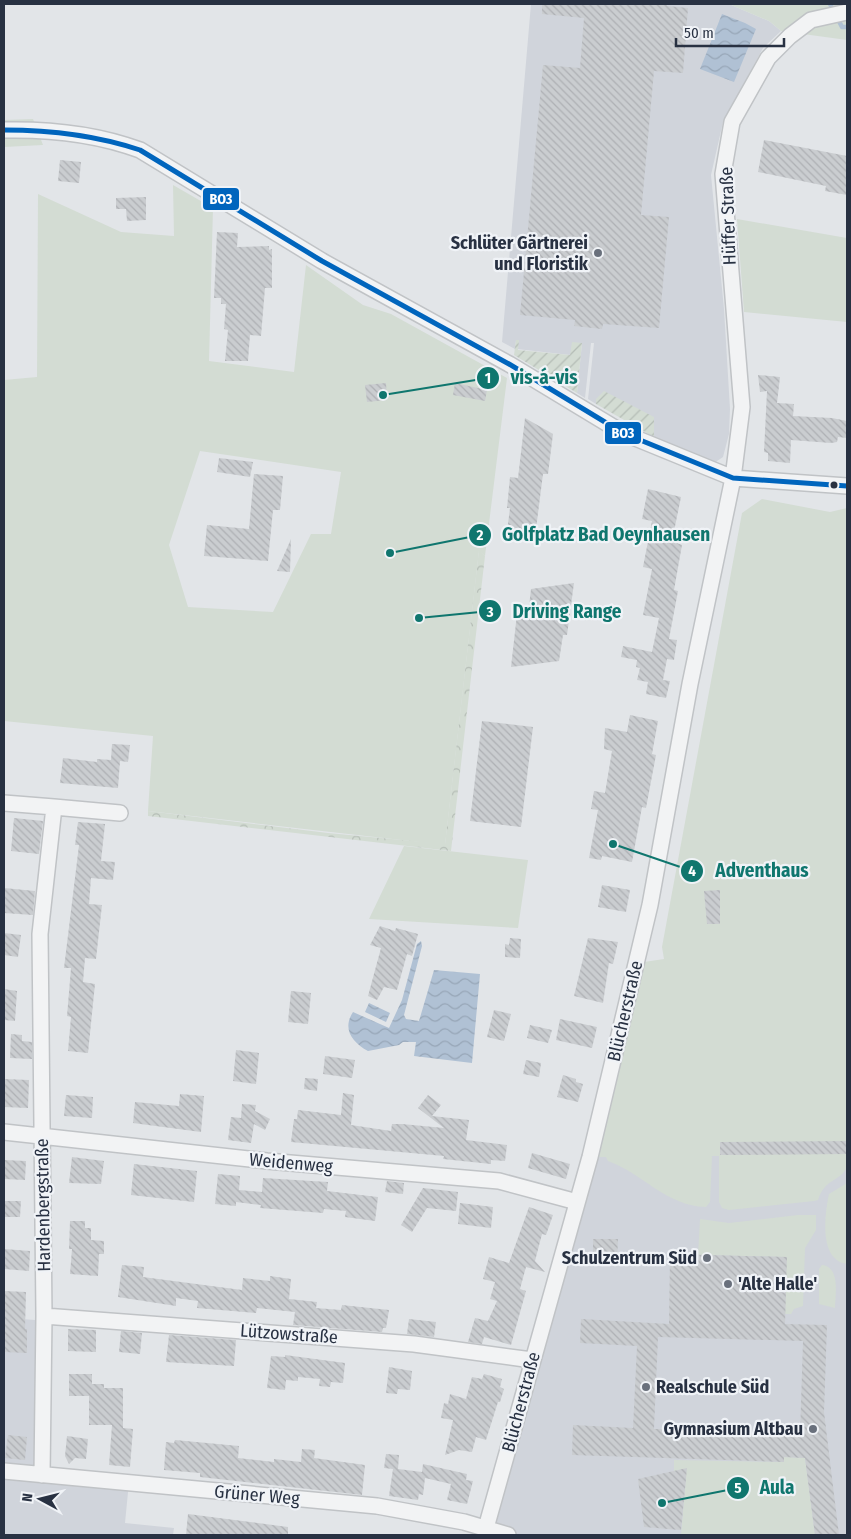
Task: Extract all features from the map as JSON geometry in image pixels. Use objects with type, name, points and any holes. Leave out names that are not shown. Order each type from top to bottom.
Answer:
[{"type":"street","name":"Hüffer Straße","points":[[733,478],[742,407],[723,174],[732,122],[768,58],[790,36],[811,20],[847,12]]},
{"type":"street","points":[[4,130],[44,129],[117,142],[140,150],[322,261],[513,366],[623,433],[733,478],[847,486]]},
{"type":"street","name":"Blücherstraße","points":[[485,1532],[590,1157],[650,905],[690,684],[733,478]]},
{"type":"street","points":[[4,803],[120,813]]},
{"type":"street","name":"Hardenbergstraße","points":[[42,1475],[44,1316],[40,934],[54,807]]},
{"type":"street","name":"Weidenweg","points":[[4,1132],[267,1161],[499,1181],[577,1202]]},
{"type":"street","name":"Lützowstraße","points":[[44,1316],[414,1344],[532,1360]]},
{"type":"street","name":"Grüner Weg","points":[[4,1472],[377,1506],[464,1522],[485,1532],[508,1535]]},
{"type":"shaded area","points":[[531,4],[729,4],[769,21],[781,31],[763,48],[723,122],[711,175],[724,309],[730,409],[729,434],[723,457],[714,463],[652,439],[654,437],[596,399],[596,404],[588,399],[594,343],[591,343],[585,398],[577,393],[582,343],[570,355],[517,349],[519,340],[516,340],[515,349],[502,342]]},
{"type":"shaded area","name":"Schulzentrum Süd","points":[[847,1154],[847,1535],[488,1535],[536,1360],[598,1157]]},
{"type":"shaded area","points":[[4,1318],[36,1320],[37,1472],[129,1482],[125,1523],[174,1528],[173,1535],[4,1535]]},
{"type":"green space","points":[[729,4],[847,4],[847,40],[781,31],[769,21]]},
{"type":"green space","points":[[33,119],[43,145],[4,147],[4,120]]},
{"type":"green space","points":[[173,185],[213,208],[209,361],[294,372],[306,265],[363,305],[391,314],[507,378],[485,556],[479,551],[445,845],[148,811],[153,736],[4,721],[4,380],[37,377],[38,194],[121,232],[174,236]],"holes":[[[200,451],[341,472],[331,534],[311,534],[273,612],[188,607],[169,545]]]},
{"type":"green space","points":[[737,219],[847,238],[847,322],[744,312]]},
{"type":"green space","points":[[516,340],[519,340],[518,350],[570,355],[572,342],[582,343],[577,393],[514,355]]},
{"type":"green space","points":[[604,391],[654,417],[654,437],[596,404],[596,399]]},
{"type":"green space","points":[[762,499],[830,512],[847,508],[847,1167],[844,1172],[824,1188],[818,1200],[729,1210],[722,1208],[719,1202],[719,1156],[712,1156],[710,1202],[706,1207],[692,1205],[666,1195],[632,1173],[608,1161],[606,1157],[598,1157],[644,962],[664,959],[662,947],[742,513]]},
{"type":"green space","points":[[479,550],[485,556],[451,851],[148,816],[148,811],[328,833],[445,844]]},
{"type":"green space","points":[[404,846],[528,860],[518,928],[369,919]]},
{"type":"green space","points":[[847,1183],[847,1264],[838,1261],[831,1254],[825,1223],[829,1194]]},
{"type":"green space","points":[[798,1215],[816,1215],[816,1230],[805,1248],[803,1306],[794,1309],[791,1314],[785,1314],[786,1257],[698,1255],[700,1219],[729,1223]]},
{"type":"green space","points":[[822,1265],[828,1267],[834,1276],[836,1283],[835,1308],[819,1304],[819,1269]]},
{"type":"green space","points":[[784,1457],[805,1458],[815,1535],[681,1535],[686,1478],[674,1476],[674,1460],[784,1462]]},
{"type":"water","points":[[722,14],[756,29],[734,82],[700,69]]},
{"type":"water","points":[[421,941],[422,946],[404,1015],[406,1019],[419,1021],[434,970],[480,974],[472,1063],[414,1056],[416,1042],[403,1042],[399,1045],[368,1051],[357,1044],[350,1035],[348,1024],[353,1012],[389,1028],[402,1000],[417,944]]},
{"type":"water","points":[[369,1003],[390,1013],[386,1022],[365,1012]]},
{"type":"building","points":[[542,4],[667,4],[667,6],[688,8],[683,73],[654,71],[641,215],[669,217],[659,328],[603,324],[602,329],[574,326],[575,320],[520,315],[543,65],[580,68],[584,18],[542,14]]},
{"type":"building","points":[[764,140],[847,156],[847,195],[825,191],[826,186],[758,172]]},
{"type":"building","points":[[60,160],[81,162],[79,183],[58,181]]},
{"type":"building","points":[[146,197],[146,220],[127,221],[126,209],[116,209],[116,198]]},
{"type":"building","points":[[217,232],[238,233],[237,247],[269,246],[269,250],[272,249],[272,288],[265,288],[261,336],[250,335],[248,361],[225,361],[228,330],[224,329],[226,304],[221,304],[221,298],[214,298]]},
{"type":"building","points":[[758,375],[780,377],[777,403],[794,404],[793,416],[832,418],[847,421],[847,438],[838,437],[837,442],[831,443],[791,440],[790,463],[768,461],[768,453],[764,452],[767,391],[760,392]]},
{"type":"building","points":[[386,383],[387,400],[367,402],[365,385]]},
{"type":"building","points":[[455,383],[487,390],[485,401],[453,395]]},
{"type":"building","points":[[525,418],[553,434],[548,474],[543,474],[536,529],[507,532],[510,508],[507,508],[510,477],[518,478]]},
{"type":"building","points":[[219,458],[253,462],[250,477],[217,472]]},
{"type":"building","points":[[254,474],[283,476],[280,510],[273,510],[268,561],[204,556],[207,525],[249,529]]},
{"type":"building","points":[[648,489],[681,497],[672,541],[682,545],[674,590],[678,591],[669,639],[677,640],[674,660],[667,659],[663,680],[670,681],[666,698],[646,694],[648,682],[637,680],[640,668],[636,667],[637,660],[621,657],[623,646],[652,652],[659,618],[643,615],[652,569],[643,567],[652,521],[642,519]]},
{"type":"building","points":[[291,539],[290,572],[277,571]]},
{"type":"building","points":[[574,583],[567,635],[563,635],[559,661],[511,667],[517,614],[528,615],[531,589]]},
{"type":"building","points":[[630,715],[658,721],[652,754],[656,755],[646,808],[642,807],[632,862],[602,856],[601,860],[589,858],[598,810],[591,809],[594,791],[605,793],[612,751],[604,749],[605,728],[627,732]]},
{"type":"building","points":[[482,721],[533,727],[521,827],[470,821]]},
{"type":"building","points":[[112,744],[130,745],[128,762],[120,761],[118,788],[60,783],[63,758],[97,762],[97,759],[111,760]]},
{"type":"building","points":[[14,818],[43,821],[39,854],[11,851]]},
{"type":"building","points":[[78,822],[105,824],[101,861],[115,862],[113,880],[91,878],[89,904],[102,905],[96,959],[85,958],[83,982],[95,984],[88,1053],[68,1051],[71,1017],[67,1016],[71,968],[64,968],[79,845],[75,845]]},
{"type":"building","points":[[602,885],[630,890],[626,912],[598,907]]},
{"type":"building","points":[[4,888],[35,891],[33,915],[4,913]]},
{"type":"building","points":[[720,890],[720,924],[707,924],[704,891]]},
{"type":"building","points":[[380,926],[395,931],[396,928],[418,934],[412,956],[407,954],[397,990],[384,987],[377,1000],[368,996],[381,948],[370,945]]},
{"type":"building","points":[[4,933],[21,935],[18,957],[4,955]]},
{"type":"building","points":[[510,938],[521,939],[520,958],[505,957],[505,944],[509,945]]},
{"type":"building","points":[[588,938],[618,942],[613,964],[609,963],[603,1003],[574,996]]},
{"type":"building","points":[[4,989],[17,991],[15,1021],[4,1020]]},
{"type":"building","points":[[291,991],[311,993],[308,1024],[288,1022]]},
{"type":"building","points":[[494,1010],[511,1014],[504,1041],[487,1037]]},
{"type":"building","points":[[560,1019],[597,1027],[592,1048],[556,1040]]},
{"type":"building","points":[[530,1025],[552,1030],[548,1043],[527,1038]]},
{"type":"building","points":[[11,1034],[22,1035],[22,1041],[32,1042],[32,1059],[10,1058]]},
{"type":"building","points":[[236,1050],[259,1053],[256,1084],[233,1081]]},
{"type":"building","points":[[325,1056],[355,1060],[352,1078],[323,1074]]},
{"type":"building","points":[[526,1060],[541,1063],[539,1077],[523,1074]]},
{"type":"building","points":[[563,1075],[576,1079],[576,1082],[583,1084],[578,1102],[557,1097]]},
{"type":"building","points":[[305,1078],[318,1079],[317,1091],[304,1089]]},
{"type":"building","points":[[4,1079],[29,1080],[28,1108],[4,1107]]},
{"type":"building","points":[[343,1093],[354,1095],[351,1125],[391,1131],[392,1124],[444,1128],[418,1108],[428,1095],[441,1105],[432,1116],[469,1120],[466,1140],[507,1145],[505,1161],[491,1160],[491,1164],[443,1159],[444,1156],[291,1142],[294,1119],[297,1119],[298,1110],[341,1115]]},
{"type":"building","points":[[180,1094],[204,1096],[201,1132],[133,1123],[135,1102],[179,1106]]},
{"type":"building","points":[[66,1095],[93,1097],[92,1118],[64,1116]]},
{"type":"building","points":[[242,1104],[256,1105],[255,1111],[270,1119],[265,1130],[254,1124],[251,1143],[228,1140],[231,1117],[241,1118]]},
{"type":"building","points":[[847,1141],[847,1154],[720,1155],[720,1142]]},
{"type":"building","points":[[532,1153],[570,1164],[566,1179],[528,1168]]},
{"type":"building","points":[[72,1157],[104,1161],[101,1184],[69,1183]]},
{"type":"building","points":[[4,1160],[26,1161],[25,1180],[4,1179]]},
{"type":"building","points":[[134,1164],[197,1171],[194,1202],[131,1195]]},
{"type":"building","points":[[218,1174],[240,1176],[239,1190],[262,1192],[263,1178],[328,1182],[327,1191],[378,1197],[375,1221],[345,1217],[346,1211],[324,1209],[323,1213],[260,1208],[261,1205],[236,1202],[236,1206],[215,1204]]},
{"type":"building","points":[[387,1181],[404,1183],[403,1194],[385,1192]]},
{"type":"building","points":[[423,1188],[458,1192],[456,1211],[427,1208],[412,1232],[401,1225]]},
{"type":"building","points":[[4,1201],[21,1201],[20,1217],[4,1217]]},
{"type":"building","points":[[460,1203],[493,1207],[491,1228],[458,1224]]},
{"type":"building","points":[[529,1207],[553,1215],[546,1235],[542,1234],[535,1261],[545,1272],[526,1267],[520,1289],[526,1291],[511,1345],[484,1337],[482,1344],[468,1342],[475,1318],[488,1321],[497,1301],[490,1299],[495,1282],[483,1279],[489,1257],[509,1263]]},
{"type":"building","points":[[70,1221],[85,1221],[85,1228],[91,1228],[91,1240],[104,1241],[104,1254],[99,1254],[98,1276],[70,1274],[72,1249],[69,1249]]},
{"type":"building","points":[[593,1239],[618,1239],[617,1263],[593,1263]]},
{"type":"building","points":[[4,1249],[30,1251],[29,1271],[4,1269]]},
{"type":"building","points":[[670,1254],[787,1257],[785,1324],[827,1325],[824,1412],[839,1535],[815,1535],[805,1458],[784,1457],[784,1462],[572,1455],[573,1425],[633,1428],[637,1346],[580,1343],[581,1319],[669,1324]],"holes":[[[658,1337],[803,1341],[800,1435],[673,1433],[673,1429],[654,1429]]]},
{"type":"building","points":[[122,1265],[144,1267],[143,1277],[242,1290],[243,1278],[270,1281],[270,1276],[291,1279],[289,1299],[317,1302],[316,1308],[341,1310],[342,1305],[389,1310],[386,1328],[383,1328],[382,1332],[293,1325],[295,1312],[257,1308],[256,1313],[197,1308],[198,1301],[176,1298],[176,1306],[118,1297]]},
{"type":"building","points":[[4,1291],[26,1292],[25,1329],[27,1329],[27,1353],[4,1352]]},
{"type":"building","points":[[409,1319],[436,1322],[434,1337],[407,1334]]},
{"type":"building","points":[[68,1329],[96,1330],[96,1352],[68,1351]]},
{"type":"building","points":[[121,1331],[142,1333],[140,1354],[119,1352]]},
{"type":"building","points":[[169,1335],[236,1340],[234,1366],[166,1362]]},
{"type":"building","points":[[285,1355],[345,1363],[343,1383],[331,1382],[330,1387],[319,1386],[320,1379],[298,1377],[298,1381],[286,1380],[285,1390],[267,1388],[271,1356],[285,1357]]},
{"type":"building","points":[[389,1367],[412,1371],[410,1390],[398,1389],[397,1394],[386,1393]]},
{"type":"building","points":[[69,1374],[92,1374],[92,1384],[104,1384],[104,1388],[123,1388],[123,1428],[133,1429],[130,1467],[109,1465],[112,1425],[89,1425],[89,1396],[69,1396]]},
{"type":"building","points":[[484,1374],[502,1379],[500,1387],[504,1389],[486,1440],[476,1437],[472,1452],[459,1450],[445,1455],[453,1420],[441,1418],[444,1403],[448,1404],[450,1394],[466,1399],[472,1377],[482,1379]]},
{"type":"building","points":[[8,1435],[27,1437],[25,1460],[5,1458]]},
{"type":"building","points":[[67,1436],[88,1439],[86,1459],[75,1458],[69,1464],[65,1456]]},
{"type":"building","points":[[175,1440],[239,1446],[238,1458],[274,1462],[274,1459],[301,1462],[302,1449],[315,1450],[314,1458],[365,1465],[362,1495],[200,1477],[200,1473],[164,1470],[166,1442],[174,1443]]},
{"type":"building","points":[[386,1454],[399,1455],[398,1469],[422,1472],[423,1464],[467,1474],[466,1480],[473,1481],[467,1504],[447,1500],[451,1484],[425,1478],[423,1495],[419,1494],[418,1500],[389,1496],[393,1469],[384,1468]]},
{"type":"building","points":[[687,1468],[681,1530],[644,1527],[638,1479]]},
{"type":"building","points":[[188,1514],[288,1527],[288,1535],[186,1535]]},
{"type":"waterway","points":[[830,4],[842,27],[847,27]]},
{"type":"transit line","name":"BO3","points":[[4,130],[73,134],[140,150],[322,261],[509,364],[623,433],[733,478],[847,486]]},
{"type":"place","name":"Schlüter Gärtnerei und Floristik","points":[[598,253]]},
{"type":"place","name":"vis-á-vis","points":[[383,395]]},
{"type":"place","name":"Golfplatz Bad Oeynhausen","points":[[390,553]]},
{"type":"place","name":"Driving Range","points":[[419,618]]},
{"type":"place","name":"Adventhaus","points":[[613,844]]},
{"type":"place","name":"Schulzentrum Süd","points":[[707,1258]]},
{"type":"place","name":"'Alte Halle'","points":[[728,1284]]},
{"type":"place","name":"Realschule Süd","points":[[646,1387]]},
{"type":"place","name":"Gymnasium Altbau","points":[[813,1429]]},
{"type":"place","name":"Aula","points":[[662,1503]]}]
